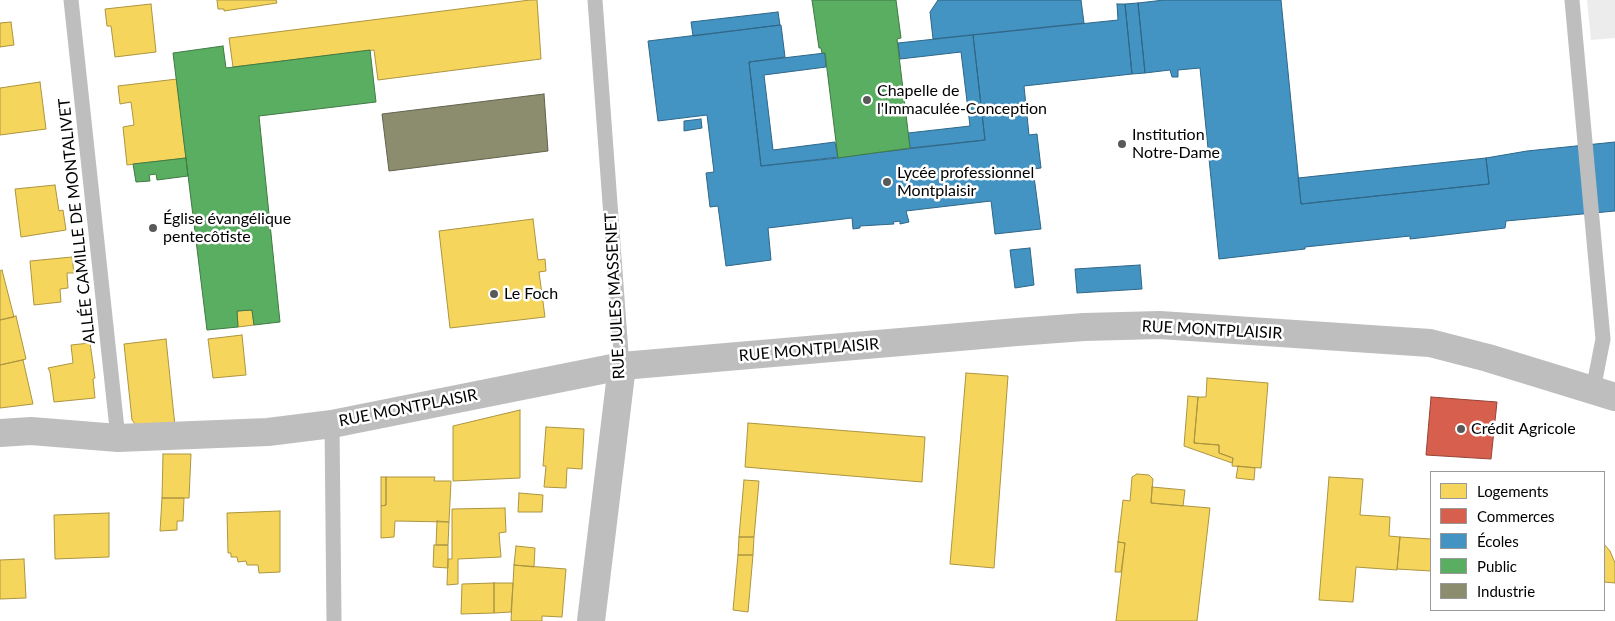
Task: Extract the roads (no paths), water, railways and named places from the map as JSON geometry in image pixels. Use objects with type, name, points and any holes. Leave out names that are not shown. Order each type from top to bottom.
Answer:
[{"type":"street","name":"RUE MONTPLAISIR","points":[[0,433],[31,432],[118,438],[268,432],[332,424],[622,366],[1017,332],[1084,327],[1160,325],[1430,343],[1488,358],[1604,394]]},
{"type":"street","name":"RUE JULES MASSENET","points":[[592,621],[622,366]]},
{"type":"lane","name":"ALLÉE CAMILLE DE MONTALIVET","points":[[70,0],[118,438]]},
{"type":"lane","name":"RUE JULES MASSENET","points":[[596,0],[622,366]]},
{"type":"lane","points":[[1572,0],[1602,339],[1604,394]]},
{"type":"lane","points":[[332,424],[334,621]]},
{"type":"place","name":"Chapelle de l'Immaculée-Conception","points":[[867,100]]},
{"type":"place","name":"Institution Notre-Dame","points":[[1122,144]]},
{"type":"place","name":"Lycée professionnel Montplaisir","points":[[887,182]]},
{"type":"place","name":"Église évangélique pentecôtiste","points":[[153,228]]},
{"type":"place","name":"Le Foch","points":[[494,294]]},
{"type":"place","name":"Crédit Agricole","points":[[1461,429]]}]
